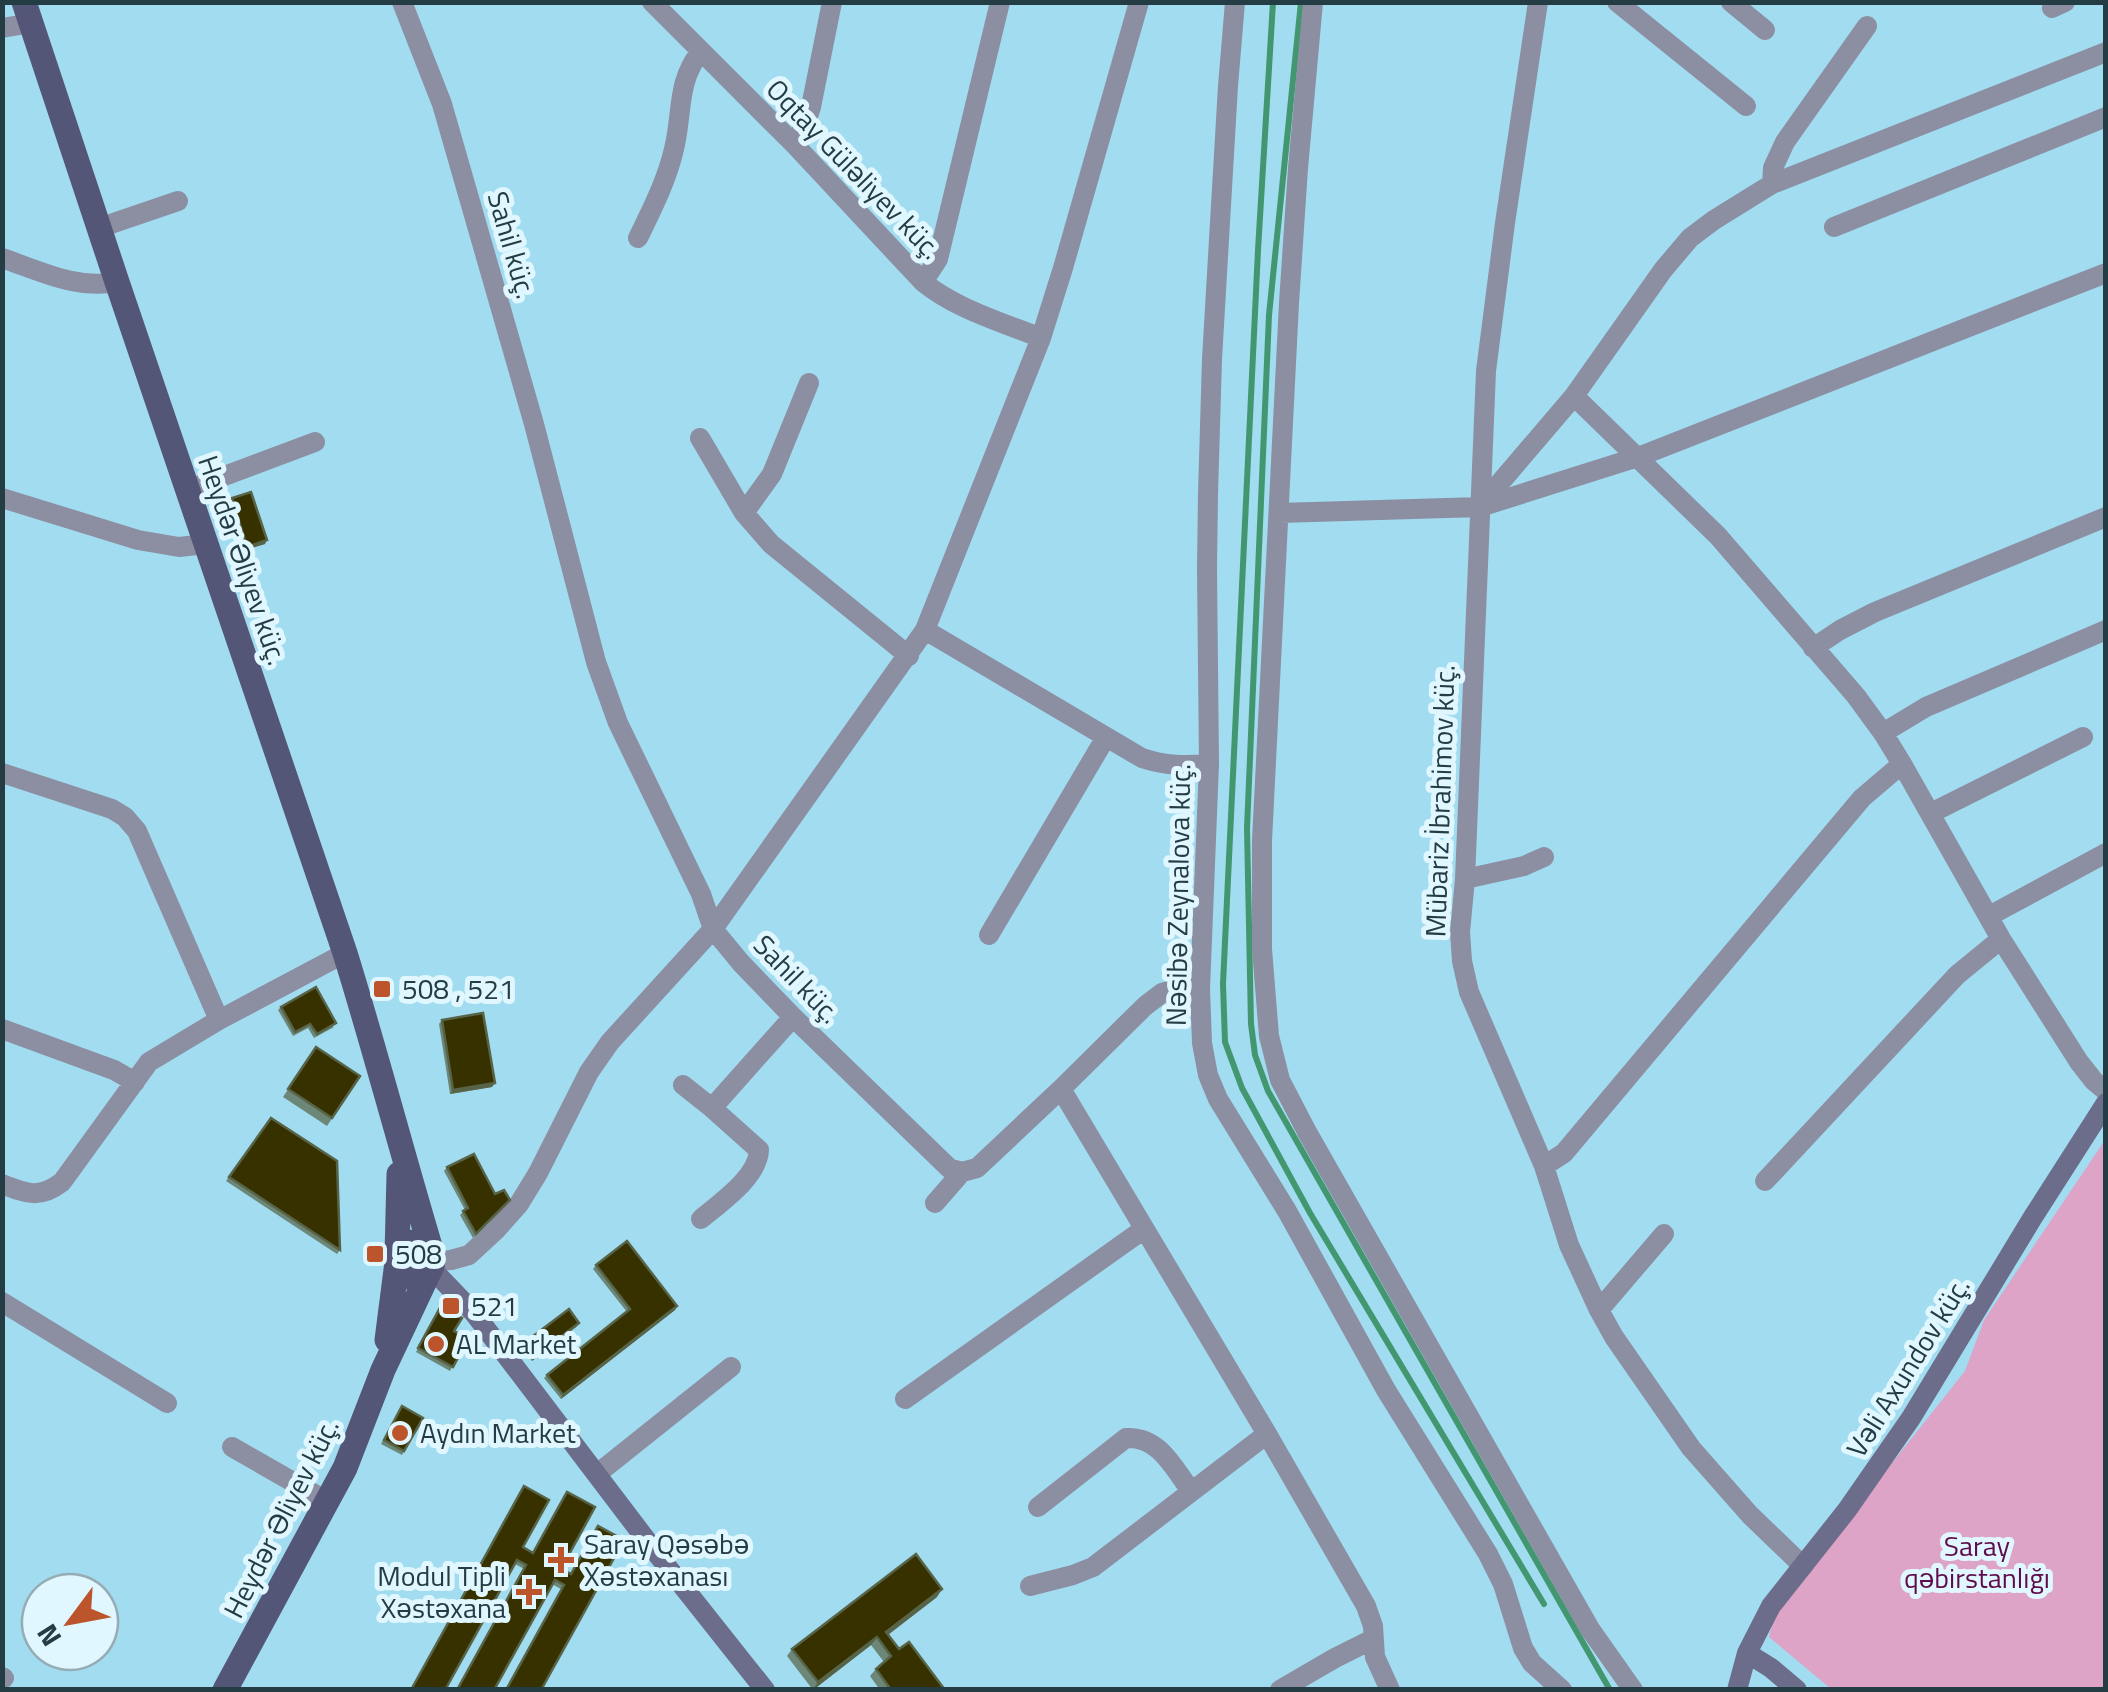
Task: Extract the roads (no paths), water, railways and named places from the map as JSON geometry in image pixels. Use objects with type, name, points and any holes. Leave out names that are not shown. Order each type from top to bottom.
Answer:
[{"type":"main road","name":"Heydər Əliyev küç.","points":[[28,13],[345,953],[398,1139]]},
{"type":"main road","points":[[382,1370],[432,1260],[398,1139]]},
{"type":"main road","points":[[382,1370],[397,1259],[398,1139]]},
{"type":"main road","points":[[397,1259],[404,1275],[412,1278],[420,1278],[432,1260]]},
{"type":"main road","name":"Heydər Əliyev küç.","points":[[226,1690],[328,1502],[357,1440],[382,1370]]},
{"type":"street","name":"Sahil küç.","points":[[402,2],[442,104],[500,302],[600,675],[618,723],[701,894],[713,928],[794,1017],[949,1168],[962,1172]]},
{"type":"street","name":"Oqtay Güləliyev küç.","points":[[652,2],[794,144],[923,282],[937,294],[1040,338]]},
{"type":"street","points":[[794,144],[811,107],[832,2]]},
{"type":"street","points":[[923,282],[938,259],[1000,2]]},
{"type":"street","points":[[432,1260],[469,1255],[518,1204],[589,1072],[610,1042],[713,928],[926,630],[1040,338],[1139,2]]},
{"type":"street","name":"Nəsibə Zeynalova küç.","points":[[1235,2],[1212,358],[1206,569],[1209,764],[1200,989],[1202,1044],[1208,1075],[1386,1390],[1488,1554],[1508,1598],[1523,1648],[1532,1663],[1562,1690]]},
{"type":"street","points":[[1314,2],[1298,168],[1262,841],[1262,950],[1268,1036],[1280,1080],[1307,1132],[1582,1615],[1633,1690]]},
{"type":"street","name":"Mübariz İbrahimov küç.","points":[[1538,2],[1486,371],[1460,932],[1462,960],[1469,992],[1544,1166],[1569,1245],[1614,1337],[1691,1448],[1750,1515],[1803,1566]]},
{"type":"street","points":[[1618,2],[1746,106]]},
{"type":"street","points":[[1730,2],[1765,30]]},
{"type":"street","points":[[2,28],[28,13]]},
{"type":"street","points":[[1772,184],[1773,168],[1785,142],[1867,26]]},
{"type":"street","points":[[638,238],[663,185],[674,149],[686,73],[701,50]]},
{"type":"street","points":[[1480,506],[1574,396],[1663,270],[1690,238],[1714,220],[1772,184],[2106,52]]},
{"type":"street","points":[[1834,226],[2106,117]]},
{"type":"street","points":[[99,228],[178,200]]},
{"type":"street","points":[[2,258],[72,282],[97,286],[116,282]]},
{"type":"street","points":[[1279,513],[1480,506],[1638,457],[2106,273]]},
{"type":"street","points":[[744,514],[772,474],[809,383]]},
{"type":"street","points":[[1574,396],[1718,536],[1856,696],[1884,733],[2001,939],[2079,1062],[2106,1091]]},
{"type":"street","points":[[700,438],[744,514],[771,544],[909,656]]},
{"type":"street","points":[[187,490],[314,442]]},
{"type":"street","points":[[2,498],[138,540],[179,548],[206,544]]},
{"type":"street","points":[[1813,648],[1874,612],[2106,517]]},
{"type":"street","points":[[926,630],[1142,758],[1162,765],[1209,764]]},
{"type":"street","points":[[1884,733],[1926,707],[2106,630]]},
{"type":"street","points":[[989,935],[1106,737]]},
{"type":"street","points":[[1931,813],[2083,737]]},
{"type":"street","points":[[1544,1166],[1564,1153],[1862,798],[1902,764]]},
{"type":"street","points":[[2,773],[112,809],[125,817],[137,831],[219,1020]]},
{"type":"street","points":[[1989,916],[2106,853]]},
{"type":"street","points":[[1465,879],[1524,866],[1544,857]]},
{"type":"street","points":[[1764,1180],[1957,975],[2001,939]]},
{"type":"street","points":[[2,1184],[31,1194],[49,1192],[62,1182],[149,1062],[345,953]]},
{"type":"street","points":[[935,1203],[962,1172],[977,1168],[1162,992],[1200,989]]},
{"type":"street","points":[[712,1108],[794,1017]]},
{"type":"street","points":[[2,1029],[114,1070],[135,1082]]},
{"type":"street","points":[[683,1085],[758,1150],[758,1162],[751,1174],[701,1220]]},
{"type":"street","points":[[1060,1089],[1268,1434],[1366,1606],[1373,1626],[1375,1657],[1390,1690]]},
{"type":"street","name":"Vəli Axundov küç.","points":[[1737,1690],[1747,1653],[1772,1606],[1847,1510],[1911,1418],[2106,1102]]},
{"type":"street","points":[[906,1399],[1144,1230]]},
{"type":"street","points":[[1599,1310],[1664,1234]]},
{"type":"street","points":[[432,1260],[765,1690]]},
{"type":"street","points":[[2,1302],[167,1404]]},
{"type":"street","points":[[597,1474],[731,1367]]},
{"type":"street","points":[[1030,1586],[1093,1567],[1268,1434]]},
{"type":"street","points":[[1038,1507],[1126,1438],[1139,1438],[1159,1448],[1190,1491]]},
{"type":"street","points":[[232,1447],[328,1502]]},
{"type":"street","points":[[1280,1690],[1373,1640]]},
{"type":"street","points":[[1747,1653],[1797,1690]]},
{"type":"waterway","points":[[1273,2],[1223,984],[1225,1042],[1242,1088],[1310,1213],[1544,1604]]},
{"type":"waterway","points":[[1301,2],[1269,315],[1247,828],[1255,1055],[1268,1091],[1610,1690]]},
{"type":"place","name":"508 , 521","points":[[382,989]]},
{"type":"place","name":"508","points":[[375,1254]]},
{"type":"place","name":"521","points":[[451,1306]]},
{"type":"place","name":"AL Market","points":[[436,1344]]},
{"type":"place","name":"Aydın Market","points":[[400,1433]]},
{"type":"place","name":"Saray Qəsəbə Xəstəxanası","points":[[561,1560]]},
{"type":"place","name":"Modul Tipli Xəstəxana","points":[[529,1592]]},
{"type":"park label","name":"Saray qəbirstanlığı","points":[[1977,1562]]}]
